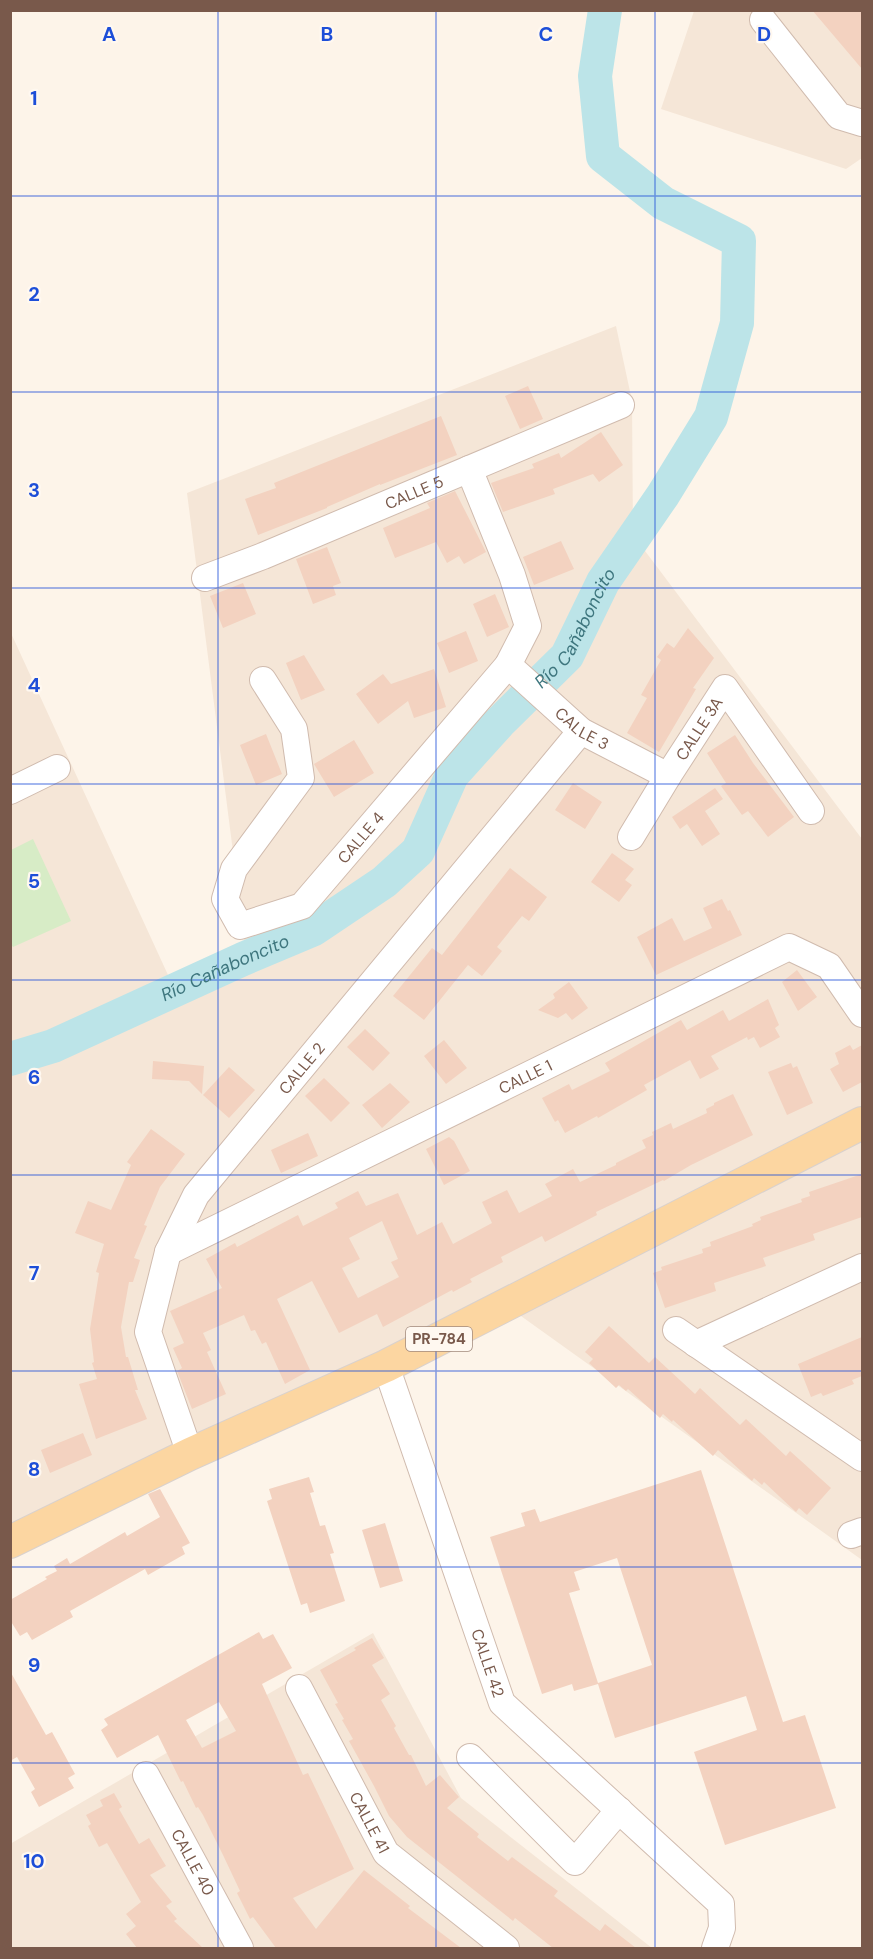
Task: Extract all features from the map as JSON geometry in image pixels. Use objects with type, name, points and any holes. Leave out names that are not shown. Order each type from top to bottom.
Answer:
[{"type":"main road","name":"PR-784","points":[[10,1542],[190,1454],[386,1366],[862,1123]]},
{"type":"street","points":[[763,20],[839,116],[862,123]]},
{"type":"street","name":"CALLE 5","points":[[205,578],[263,556],[621,405]]},
{"type":"street","name":"CALLE 4","points":[[262,680],[294,729],[301,778],[234,869],[225,899],[240,926],[302,906],[517,673],[528,626],[512,575],[469,469]]},
{"type":"street","name":"CALLE 3","points":[[517,673],[581,731],[668,776]]},
{"type":"street","name":"CALLE 3A","points":[[631,837],[725,688],[811,811]]},
{"type":"street","name":"CALLE 2","points":[[190,1454],[148,1332],[168,1252],[196,1195],[581,731]]},
{"type":"street","points":[[10,791],[57,768]]},
{"type":"street","name":"CALLE 1","points":[[168,1252],[789,946],[829,966],[862,1014]]},
{"type":"street","points":[[862,1267],[686,1337],[862,1458]]},
{"type":"street","name":"CALLE 42","points":[[386,1366],[502,1703],[721,1904],[722,1928],[715,1948]]},
{"type":"street","name":"CALLE 41","points":[[299,1688],[386,1853],[506,1948]]},
{"type":"street","points":[[470,1757],[575,1862],[619,1810]]},
{"type":"street","name":"CALLE 40","points":[[146,1775],[240,1948]]},
{"type":"shaded area","points":[[694,11],[862,11],[862,158],[846,169],[661,109]]},
{"type":"shaded area","points":[[616,326],[632,401],[633,535],[862,839],[862,1560],[500,1301],[11,1539],[10,631],[174,988],[247,961],[187,493]]},
{"type":"shaded area","points":[[373,1633],[461,1798],[652,1948],[11,1948],[10,1844]]},
{"type":"green space","points":[[33,839],[71,921],[13,947],[10,943],[11,850]]},
{"type":"building","points":[[812,10],[862,10],[862,69]]},
{"type":"building","points":[[528,386],[543,419],[520,429],[505,396]]},
{"type":"building","points":[[441,416],[457,455],[380,484],[258,535],[245,499],[276,488],[274,483]]},
{"type":"building","points":[[601,432],[623,465],[599,482],[593,474],[553,489],[555,494],[503,512],[491,483],[534,468],[532,464],[559,453],[561,458]]},
{"type":"building","points":[[455,491],[486,552],[464,564],[459,556],[447,563],[436,542],[395,558],[383,528],[430,508],[427,503]]},
{"type":"building","points":[[561,541],[574,569],[534,585],[523,557]]},
{"type":"building","points":[[327,547],[341,583],[333,586],[336,595],[313,604],[296,559]]},
{"type":"building","points":[[243,583],[256,614],[223,628],[210,596]]},
{"type":"building","points":[[495,594],[509,627],[487,637],[473,604]]},
{"type":"building","points":[[688,628],[714,658],[693,688],[696,689],[659,752],[627,733],[647,698],[641,695],[661,660],[657,657],[667,643],[674,648]]},
{"type":"building","points":[[466,631],[478,661],[449,673],[437,643]]},
{"type":"building","points":[[304,655],[325,690],[301,700],[286,663]]},
{"type":"building","points":[[434,669],[446,707],[414,718],[408,701],[378,724],[356,694],[383,674],[391,684]]},
{"type":"building","points":[[266,734],[282,774],[256,785],[240,745]]},
{"type":"building","points":[[735,735],[794,817],[768,837],[748,811],[742,815],[721,786],[726,783],[707,753]]},
{"type":"building","points":[[354,740],[374,773],[334,797],[314,764]]},
{"type":"building","points":[[573,783],[602,802],[585,829],[555,810]]},
{"type":"building","points":[[715,788],[723,799],[705,811],[720,834],[702,846],[687,824],[680,829],[672,817]]},
{"type":"building","points":[[612,853],[634,869],[625,880],[632,885],[619,902],[591,882]]},
{"type":"building","points":[[510,868],[547,897],[529,921],[522,916],[497,947],[502,951],[482,976],[468,965],[424,1020],[393,996],[432,948],[442,955]]},
{"type":"building","points":[[722,899],[742,935],[656,975],[637,937],[672,918],[684,941],[712,928],[703,908]]},
{"type":"building","points":[[797,970],[817,997],[798,1011],[782,982]]},
{"type":"building","points":[[569,982],[588,1008],[572,1020],[566,1013],[558,1018],[538,1010],[555,998],[553,994]]},
{"type":"building","points":[[768,999],[779,1025],[775,1028],[780,1037],[760,1048],[754,1037],[748,1040],[747,1037],[711,1056],[719,1069],[700,1079],[690,1060],[644,1085],[647,1090],[598,1118],[597,1116],[565,1133],[558,1120],[555,1122],[542,1098],[569,1084],[572,1090],[610,1071],[605,1063],[681,1020],[687,1030],[723,1010],[729,1021]]},
{"type":"building","points":[[365,1029],[390,1053],[373,1071],[347,1047]]},
{"type":"building","points":[[444,1040],[467,1068],[446,1084],[424,1056]]},
{"type":"building","points":[[850,1045],[853,1050],[862,1045],[862,1082],[843,1092],[830,1069],[839,1064],[835,1053]]},
{"type":"building","points":[[153,1061],[204,1066],[202,1094],[189,1081],[152,1079]]},
{"type":"building","points":[[791,1063],[793,1068],[797,1066],[813,1103],[787,1115],[768,1072]]},
{"type":"building","points":[[229,1067],[255,1090],[229,1118],[203,1095]]},
{"type":"building","points":[[324,1078],[350,1103],[331,1122],[305,1096]]},
{"type":"building","points":[[390,1083],[410,1102],[382,1128],[362,1105]]},
{"type":"building","points":[[733,1094],[753,1135],[691,1165],[664,1181],[596,1212],[597,1215],[545,1242],[542,1236],[501,1257],[503,1262],[470,1279],[472,1282],[453,1292],[452,1290],[383,1327],[377,1314],[339,1333],[312,1281],[277,1299],[310,1370],[285,1384],[266,1342],[262,1344],[255,1330],[251,1331],[244,1315],[203,1333],[211,1350],[207,1352],[226,1394],[192,1409],[177,1371],[182,1368],[173,1348],[184,1343],[170,1311],[222,1288],[206,1259],[235,1243],[237,1247],[298,1215],[303,1226],[338,1208],[335,1203],[358,1191],[366,1206],[398,1193],[417,1235],[442,1222],[453,1244],[492,1223],[482,1202],[507,1190],[519,1213],[552,1196],[545,1184],[573,1169],[580,1182],[616,1165],[646,1148],[642,1140],[653,1135],[652,1132],[671,1123],[673,1129],[707,1113],[706,1109]],"holes":[[[382,1221],[398,1259],[391,1262],[399,1277],[358,1298],[342,1268],[360,1259],[349,1238]]]},
{"type":"building","points":[[151,1129],[185,1154],[160,1187],[144,1225],[147,1226],[134,1258],[140,1260],[133,1282],[129,1282],[121,1327],[126,1357],[128,1357],[138,1390],[135,1390],[147,1419],[96,1439],[79,1384],[97,1379],[92,1363],[94,1362],[90,1329],[99,1273],[96,1272],[104,1244],[75,1233],[88,1201],[111,1210],[131,1165],[127,1162]]},
{"type":"building","points":[[308,1133],[318,1156],[281,1173],[271,1150]]},
{"type":"building","points":[[449,1137],[454,1141],[470,1171],[444,1185],[426,1149]]},
{"type":"building","points":[[862,1174],[862,1217],[813,1234],[815,1240],[763,1258],[766,1266],[714,1283],[716,1291],[665,1308],[653,1273],[662,1270],[661,1267],[703,1253],[702,1249],[711,1246],[710,1242],[753,1226],[752,1224],[761,1220],[760,1217],[802,1202],[801,1199],[810,1196],[809,1192]]},
{"type":"building","points":[[609,1326],[649,1363],[655,1357],[695,1394],[700,1388],[740,1425],[746,1419],[786,1456],[790,1451],[831,1488],[807,1515],[799,1508],[796,1512],[764,1482],[762,1485],[754,1478],[752,1481],[718,1450],[713,1456],[673,1420],[672,1422],[663,1414],[660,1418],[628,1389],[626,1391],[619,1385],[616,1388],[589,1363],[593,1359],[585,1352]]},
{"type":"building","points":[[862,1337],[862,1376],[852,1380],[854,1384],[823,1396],[821,1393],[811,1397],[798,1364]]},
{"type":"building","points":[[83,1433],[92,1455],[50,1473],[41,1450]]},
{"type":"building","points":[[701,1470],[783,1722],[805,1715],[836,1808],[725,1845],[694,1752],[757,1730],[746,1696],[615,1738],[598,1684],[574,1691],[572,1684],[542,1694],[490,1537],[525,1526],[521,1513],[535,1509],[540,1522]],"holes":[[[617,1558],[652,1665],[598,1683],[569,1593],[580,1590],[574,1572]]]},
{"type":"building","points":[[309,1477],[314,1492],[310,1493],[320,1526],[325,1525],[334,1553],[330,1554],[345,1601],[310,1613],[307,1603],[301,1605],[267,1501],[272,1499],[269,1489]]},
{"type":"building","points":[[160,1489],[190,1543],[182,1547],[185,1554],[148,1575],[145,1569],[70,1611],[73,1617],[32,1640],[27,1632],[20,1636],[10,1620],[10,1600],[47,1579],[45,1577],[57,1571],[54,1566],[67,1558],[70,1564],[125,1532],[127,1536],[160,1517],[148,1494]]},
{"type":"building","points":[[385,1523],[403,1581],[380,1588],[362,1530]]},
{"type":"building","points":[[259,1632],[263,1639],[273,1634],[292,1668],[262,1684],[303,1775],[308,1773],[354,1869],[293,1898],[316,1929],[364,1870],[410,1906],[408,1908],[461,1948],[276,1948],[253,1917],[250,1919],[237,1893],[240,1891],[203,1815],[198,1807],[196,1808],[183,1781],[181,1782],[158,1735],[117,1758],[101,1730],[108,1725],[104,1719]],"holes":[[[219,1702],[236,1731],[202,1748],[186,1720]]]},
{"type":"building","points":[[372,1638],[384,1658],[372,1665],[390,1694],[381,1700],[426,1786],[440,1775],[459,1797],[447,1808],[479,1834],[477,1837],[508,1861],[512,1857],[558,1891],[554,1896],[600,1931],[605,1924],[636,1948],[553,1948],[515,1918],[513,1921],[407,1837],[389,1816],[349,1741],[353,1739],[335,1704],[338,1703],[320,1670],[356,1650],[354,1648]]},
{"type":"building","points":[[10,1671],[46,1735],[52,1732],[75,1774],[68,1778],[74,1788],[39,1807],[31,1792],[35,1789],[17,1757],[10,1761]]},
{"type":"building","points":[[114,1793],[122,1807],[119,1809],[139,1844],[149,1838],[166,1866],[150,1875],[172,1902],[166,1906],[177,1919],[174,1921],[203,1948],[137,1948],[126,1934],[136,1926],[126,1914],[141,1902],[107,1843],[99,1847],[88,1826],[91,1824],[86,1815],[103,1806],[100,1800]]},
{"type":"waterway","name":"Río Cañaboncito","points":[[10,1059],[53,1046],[314,929],[384,882],[418,851],[452,775],[499,723],[567,656],[603,582],[663,495],[711,417],[737,323],[739,241],[663,203],[603,156],[595,76],[605,10]]}]
